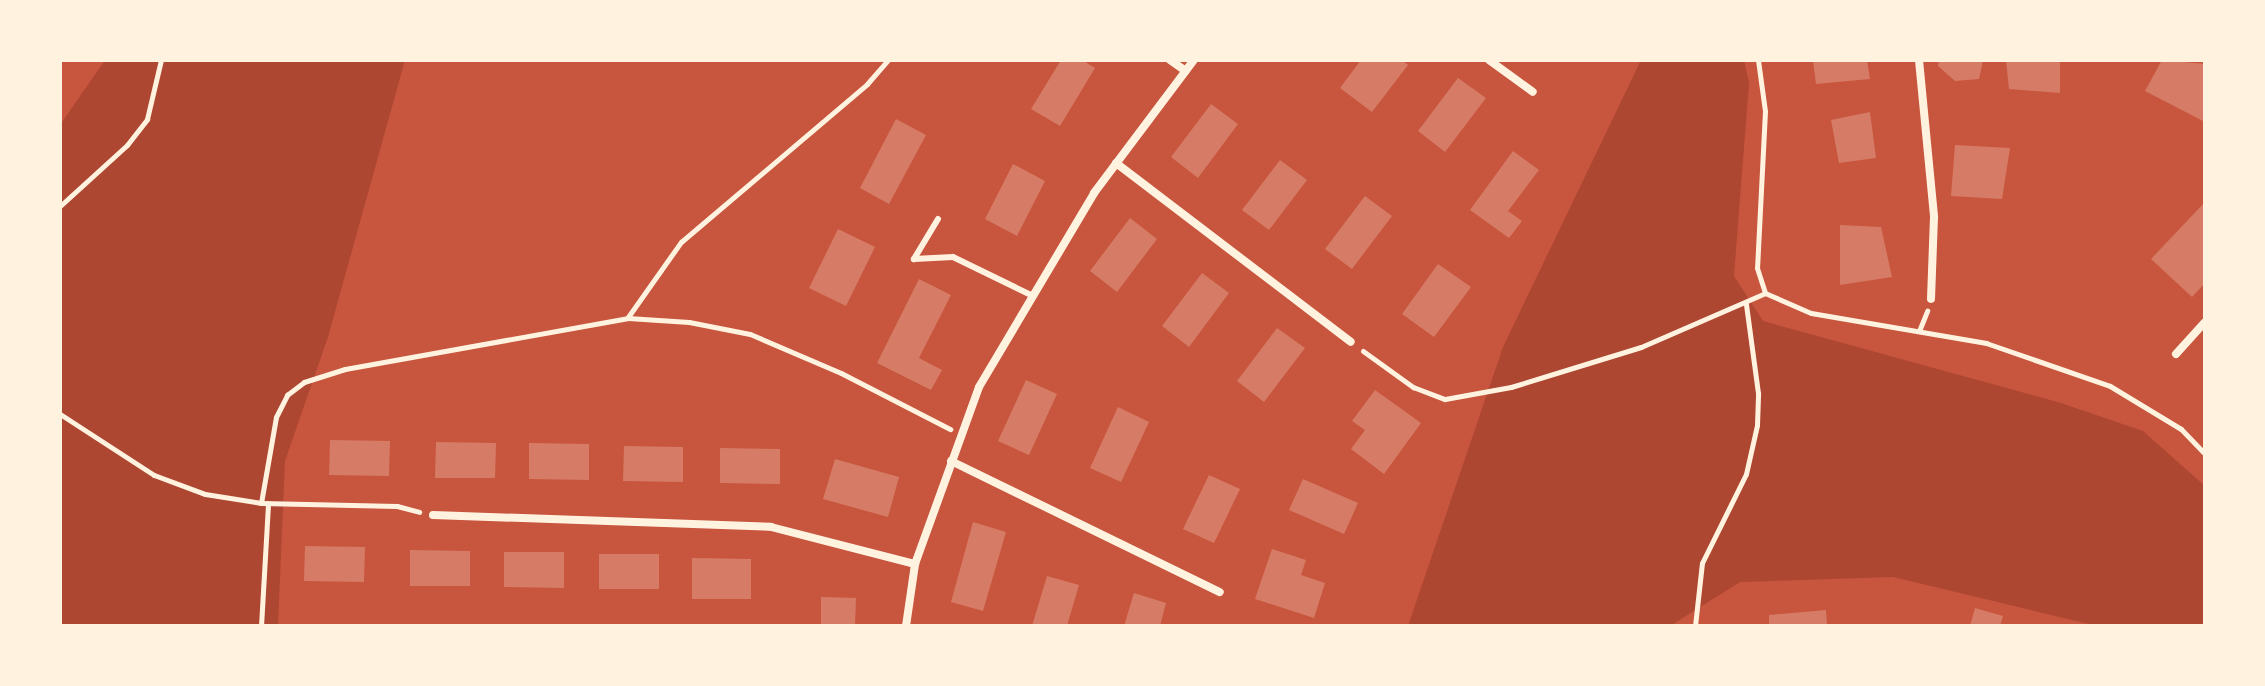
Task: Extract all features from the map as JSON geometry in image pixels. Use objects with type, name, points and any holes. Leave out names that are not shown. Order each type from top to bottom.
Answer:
[{"type":"street","points":[[1170,60],[1186,71]]},
{"type":"street","points":[[906,626],[915,564],[979,387],[1116,163],[1194,60]]},
{"type":"street","points":[[1489,60],[1533,92]]},
{"type":"street","points":[[1919,60],[1934,217],[1931,299]]},
{"type":"street","points":[[1116,163],[1351,342]]},
{"type":"street","points":[[2176,354],[2205,322]]},
{"type":"street","points":[[951,461],[1220,592]]},
{"type":"street","points":[[433,515],[771,527],[915,564]]},
{"type":"lane","points":[[938,219],[914,259],[953,257],[1033,296]]},
{"type":"path","points":[[60,206],[127,145],[147,119],[161,60]]},
{"type":"path","points":[[628,318],[681,242],[867,84],[888,60]]},
{"type":"path","points":[[1351,342],[1413,387],[1445,399],[1511,387],[1626,352],[1746,304],[1765,293]]},
{"type":"path","points":[[1695,626],[1702,563],[1746,474],[1757,425],[1758,393],[1746,304]]},
{"type":"path","points":[[261,626],[264,503],[276,417],[287,395],[304,382],[345,369],[628,318],[689,322],[750,334],[841,373],[961,435]]},
{"type":"path","points":[[60,414],[154,475],[205,494],[264,503],[397,506],[433,515]]},
{"type":"shaded area","points":[[105,60],[405,60],[328,337],[285,461],[278,626],[60,626],[60,125]]},
{"type":"shaded area","points":[[1641,60],[1744,60],[1749,83],[1734,276],[1763,321],[2061,403],[2143,431],[2205,486],[2205,626],[2097,626],[1893,577],[1740,582],[1670,626],[1408,626],[1503,347]]},
{"type":"building","points":[[1061,60],[1082,60],[1095,68],[1060,126],[1031,109]]},
{"type":"building","points":[[1361,60],[1402,60],[1408,65],[1372,112],[1340,88]]},
{"type":"building","points":[[1813,60],[1867,60],[1870,79],[1816,84]]},
{"type":"building","points":[[1939,60],[1983,60],[1979,79],[1955,81],[1938,66]]},
{"type":"building","points":[[2006,60],[2060,60],[2060,93],[2009,89]]},
{"type":"building","points":[[2162,60],[2205,64],[2205,122],[2145,91]]},
{"type":"building","points":[[1458,78],[1486,98],[1445,152],[1418,131]]},
{"type":"building","points":[[1211,104],[1238,124],[1198,178],[1171,157]]},
{"type":"building","points":[[1870,112],[1876,158],[1839,163],[1831,120]]},
{"type":"building","points":[[896,119],[926,135],[889,204],[860,188]]},
{"type":"building","points":[[1955,145],[2010,148],[2002,199],[1951,196]]},
{"type":"building","points":[[1513,151],[1539,170],[1508,211],[1522,221],[1509,238],[1470,210]]},
{"type":"building","points":[[1280,160],[1307,180],[1269,230],[1242,210]]},
{"type":"building","points":[[1013,164],[1045,181],[1017,236],[985,219]]},
{"type":"building","points":[[1365,196],[1392,216],[1352,269],[1325,249]]},
{"type":"building","points":[[2205,202],[2205,283],[2192,297],[2151,259]]},
{"type":"building","points":[[1130,218],[1157,239],[1117,292],[1090,271]]},
{"type":"building","points":[[1840,225],[1881,227],[1892,277],[1840,285]]},
{"type":"building","points":[[838,229],[875,247],[846,306],[809,288]]},
{"type":"building","points":[[1438,264],[1471,287],[1434,337],[1402,314]]},
{"type":"building","points":[[1202,273],[1229,293],[1189,347],[1162,326]]},
{"type":"building","points":[[919,279],[951,295],[919,358],[942,370],[931,390],[877,363]]},
{"type":"building","points":[[1277,328],[1305,348],[1264,402],[1237,381]]},
{"type":"building","points":[[1026,380],[1057,394],[1029,455],[998,441]]},
{"type":"building","points":[[1375,390],[1421,423],[1384,474],[1351,449],[1365,430],[1352,421]]},
{"type":"building","points":[[1118,407],[1149,422],[1121,482],[1090,468]]},
{"type":"building","points":[[330,440],[390,441],[389,476],[329,475]]},
{"type":"building","points":[[436,442],[496,443],[495,478],[435,478]]},
{"type":"building","points":[[529,443],[589,444],[589,480],[529,479]]},
{"type":"building","points":[[624,446],[683,447],[683,482],[623,481]]},
{"type":"building","points":[[720,448],[780,449],[780,484],[720,483]]},
{"type":"building","points":[[835,459],[899,477],[888,517],[823,499]]},
{"type":"building","points":[[1209,475],[1240,489],[1214,543],[1183,529]]},
{"type":"building","points":[[1303,479],[1358,503],[1344,534],[1289,510]]},
{"type":"building","points":[[973,522],[1006,532],[983,611],[951,602]]},
{"type":"building","points":[[305,546],[365,547],[364,582],[304,581]]},
{"type":"building","points":[[1272,549],[1306,560],[1301,575],[1325,583],[1314,618],[1255,599]]},
{"type":"building","points":[[410,550],[470,551],[470,586],[410,586]]},
{"type":"building","points":[[504,552],[564,552],[564,588],[504,587]]},
{"type":"building","points":[[599,554],[659,554],[659,589],[599,589]]},
{"type":"building","points":[[692,558],[751,559],[751,599],[692,599]]},
{"type":"building","points":[[1047,576],[1079,585],[1067,626],[1032,626]]},
{"type":"building","points":[[1134,593],[1166,603],[1160,626],[1124,626]]},
{"type":"building","points":[[821,597],[856,598],[855,626],[821,626]]},
{"type":"building","points":[[1975,608],[2003,616],[2000,626],[1970,626]]},
{"type":"building","points":[[1826,610],[1827,626],[1769,626],[1769,615]]}]
